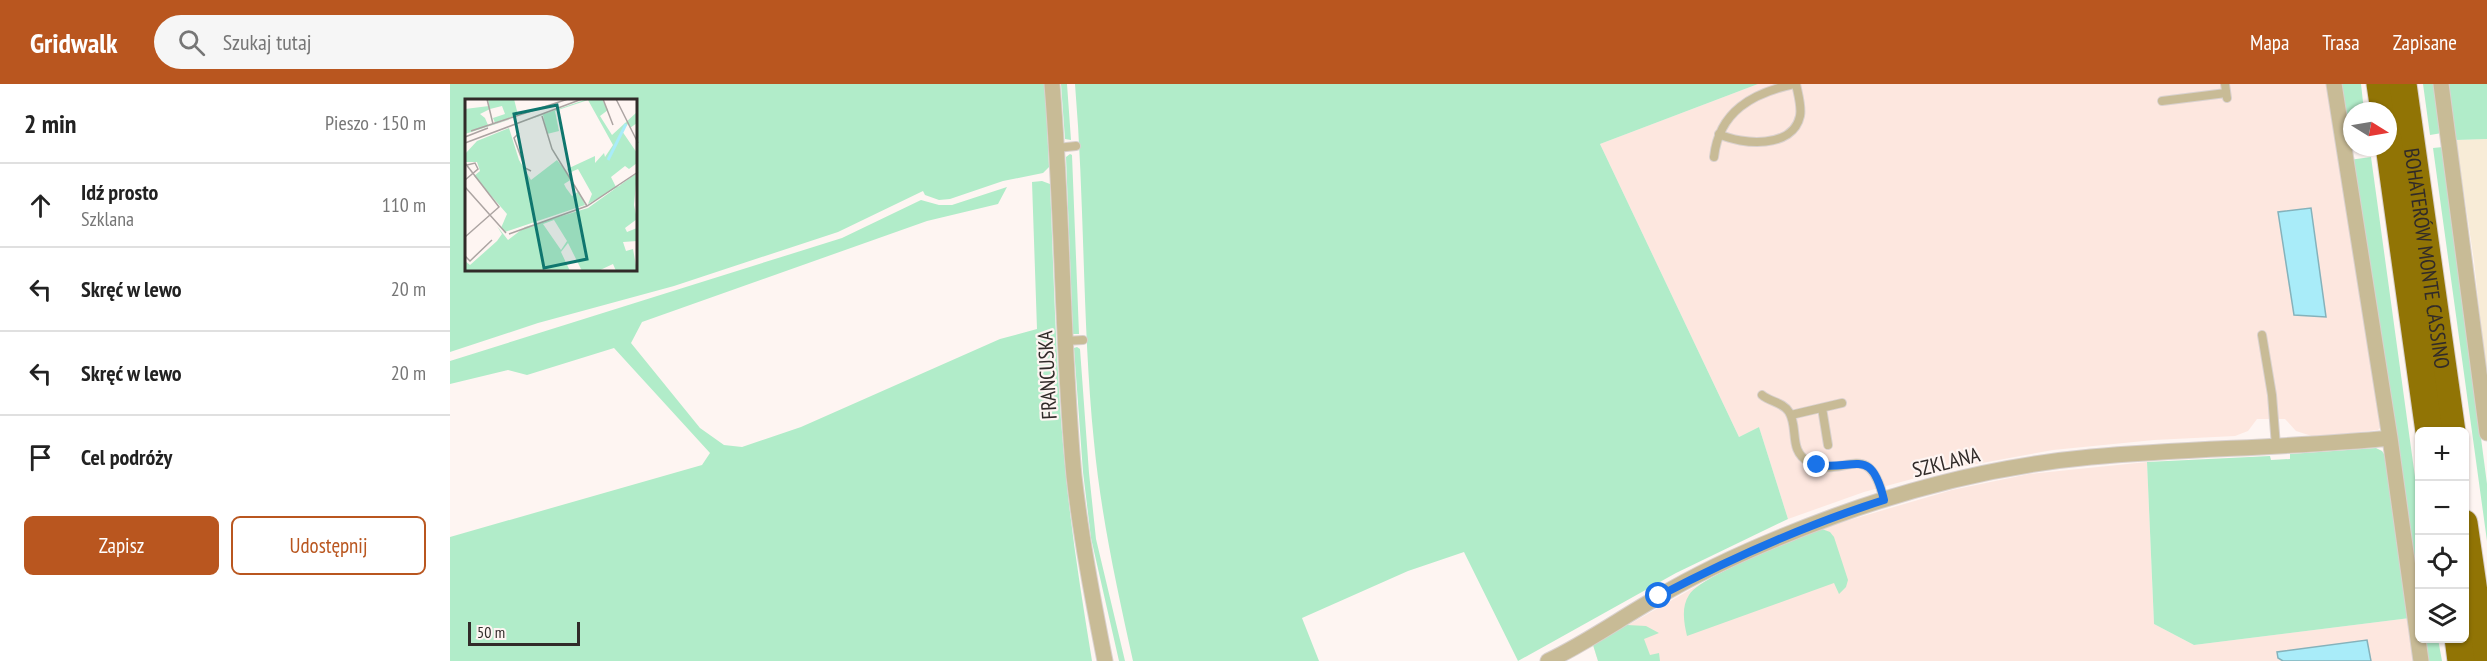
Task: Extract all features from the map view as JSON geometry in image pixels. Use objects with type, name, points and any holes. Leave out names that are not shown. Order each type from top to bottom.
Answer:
[{"type":"highway","points":[[2380,84],[2383,102]]},
{"type":"highway","name":"BOHATERÓW MONTE CASSINO","points":[[2403,84],[2451,427]]},
{"type":"highway","name":"BOHATERÓW MONTE CASSINO","points":[[2390,156],[2428,427]]},
{"type":"highway","points":[[2466,535],[2484,661]]},
{"type":"highway","points":[[2459,643],[2461,661]]},
{"type":"street","name":"FRANCUSKA","points":[[1052,84],[1065,340],[1076,488],[1085,555],[1105,661]]},
{"type":"street","points":[[2334,84],[2390,438],[2421,661]]},
{"type":"street","points":[[2441,84],[2486,425]]},
{"type":"street","name":"SZKLANA","points":[[1548,661],[1659,596],[1745,553],[1835,516],[1952,481],[2029,465],[2090,457],[2390,438]]},
{"type":"lane","points":[[1714,157],[1719,134],[1734,111],[1752,99],[1777,88],[1795,84],[1801,115],[1795,129],[1785,138],[1745,141],[1719,134]]},
{"type":"lane","points":[[2162,101],[2226,92]]},
{"type":"lane","points":[[1057,148],[1076,146]]},
{"type":"lane","points":[[2262,334],[2272,395],[2276,446]]},
{"type":"lane","points":[[1065,340],[1083,340]]},
{"type":"lane","points":[[1762,395],[1782,405],[1791,416],[1795,446],[1805,460],[1825,466],[1853,463],[1865,465],[1875,473],[1884,500]]},
{"type":"lane","points":[[1791,416],[1842,403]]},
{"type":"lane","points":[[1822,408],[1828,445]]},
{"type":"shaded area","points":[[1758,84],[2330,84],[2382,426],[2378,430],[2315,437],[2296,431],[2285,419],[2257,419],[2248,431],[2235,436],[2154,440],[2053,450],[1949,469],[1864,492],[1788,519],[1759,427],[1739,437],[1600,144]]},
{"type":"shaded area","points":[[2487,139],[2487,383],[2474,261],[2456,140]]},
{"type":"shaded area","points":[[2147,462],[2154,624],[2194,645],[2410,618],[2416,661],[1598,661],[1593,645],[1746,561],[1836,524],[1952,490],[2029,474]]},
{"type":"green space","points":[[450,84],[1045,84],[1049,167],[1043,173],[1003,181],[950,199],[939,200],[925,195],[923,191],[838,232],[674,286],[538,323],[450,352]]},
{"type":"green space","points":[[1061,84],[1067,84],[1071,140],[1065,139]]},
{"type":"green space","points":[[1075,84],[1758,84],[1600,144],[1739,437],[1759,427],[1788,519],[1676,573],[1518,661],[1464,552],[1408,571],[1302,618],[1319,661],[1133,661],[1105,525],[1094,442],[1087,353]]},
{"type":"green space","points":[[2339,84],[2361,84],[2363,102],[2343,102],[2343,116]]},
{"type":"green space","points":[[2423,84],[2435,84],[2442,133],[2430,135]]},
{"type":"green space","points":[[2449,84],[2487,84],[2487,139],[2456,140]]},
{"type":"green space","points":[[2443,147],[2487,484],[2487,541],[2433,148]]},
{"type":"green space","points":[[1072,155],[1079,334],[1073,334],[1066,157]]},
{"type":"green space","points":[[2371,157],[2415,477],[2415,591],[2349,160]]},
{"type":"green space","points":[[1042,181],[1050,184],[1060,403],[1068,499],[1092,661],[450,661],[450,537],[702,465],[710,453],[614,348],[527,375],[508,370],[450,384],[450,361],[842,238],[921,200],[939,205],[952,205],[1007,187],[998,204],[927,221],[642,322],[631,343],[700,428],[724,445],[742,447],[801,427],[1000,339],[1037,329],[1032,182]]},
{"type":"green space","points":[[1074,348],[1080,349],[1096,539],[1125,661],[1119,661],[1091,538],[1083,472]]},
{"type":"green space","points":[[2376,448],[2382,451],[2388,460],[2410,618],[2194,645],[2154,624],[2147,462],[2270,456],[2271,460],[2290,459],[2290,454]]},
{"type":"green space","points":[[1822,529],[1830,532],[1834,537],[1848,580],[1846,587],[1839,594],[1834,583],[1687,636],[1684,620],[1686,600],[1697,587],[1729,569]]},
{"type":"green space","points":[[1627,625],[1646,626],[1659,633],[1644,639],[1650,655],[1659,653],[1660,661],[1598,661],[1593,645]]},
{"type":"green space","points":[[2423,643],[2439,643],[2442,661],[2426,661]]},
{"type":"water","points":[[2311,208],[2326,317],[2294,315],[2278,212]]},
{"type":"water","points":[[2367,640],[2371,661],[2283,661],[2278,658],[2277,652]]},
{"type":"route","points":[[1659,596],[1745,553],[1835,516],[1884,500],[1875,473],[1865,465],[1853,463],[1817,465]]}]
